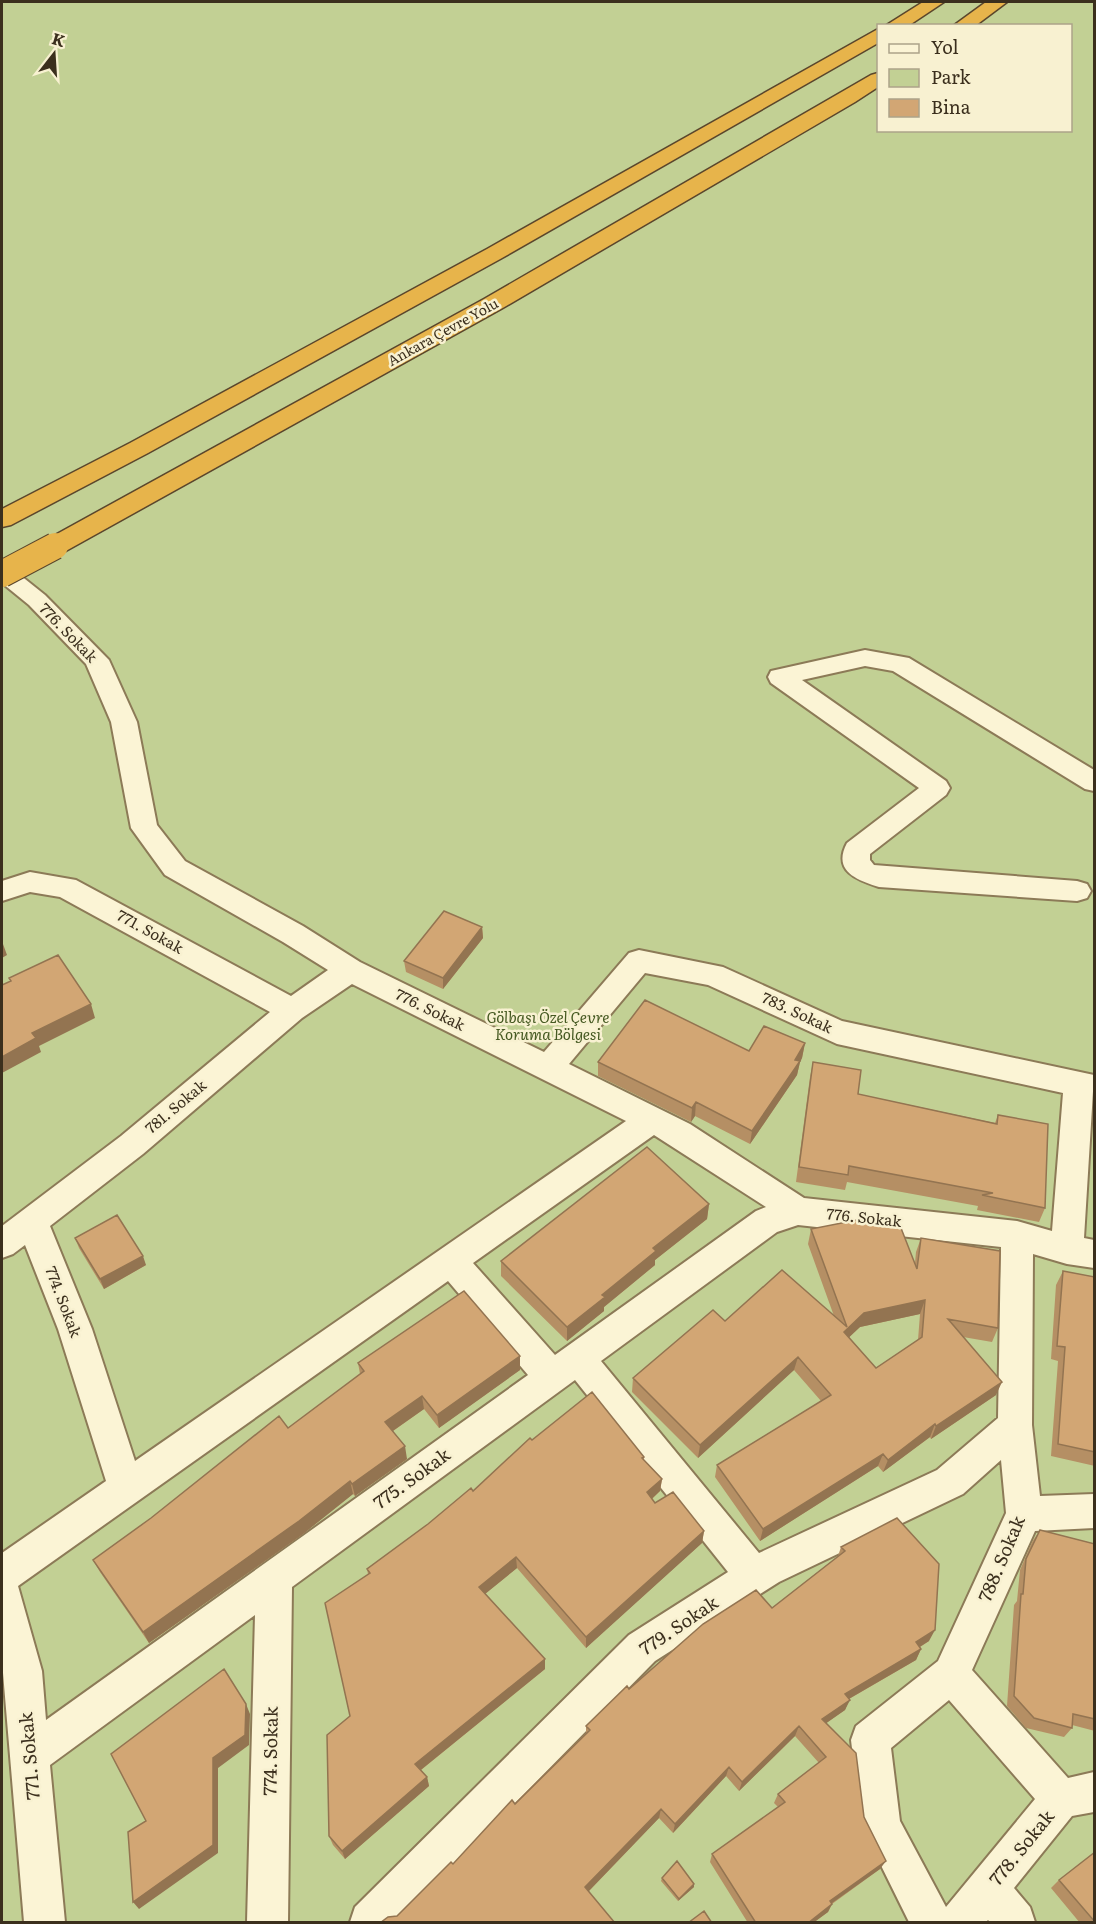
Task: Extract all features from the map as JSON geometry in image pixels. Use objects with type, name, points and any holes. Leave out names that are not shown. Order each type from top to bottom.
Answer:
[{"type":"highway","points":[[897,24],[935,2]]},
{"type":"highway","points":[[965,24],[991,6],[1004,2]]},
{"type":"highway","points":[[12,514],[192,419],[526,236],[877,36]]},
{"type":"highway","name":"Ankara Çevre Yolu","points":[[2,573],[236,449],[562,264],[877,80]]},
{"type":"street","name":"776. Sokak","points":[[2,573],[37,600],[98,660],[124,722],[144,828],[175,868],[294,934],[350,970],[679,1133],[798,1211],[1017,1235],[1081,1252]]},
{"type":"street","points":[[1077,891],[889,878],[864,872],[856,862],[855,855],[858,850],[937,788],[780,677],[865,658],[900,664],[1095,782]]},
{"type":"street","name":"771. Sokak","points":[[2,891],[30,882],[66,887],[292,1010]]},
{"type":"street","name":"783. Sokak","points":[[548,1068],[639,961],[713,975],[837,1032],[1087,1086]]},
{"type":"street","name":"781. Sokak","points":[[2,1244],[132,1145],[292,1010],[350,970]]},
{"type":"street","points":[[1081,1252],[1087,1086]]},
{"type":"street","points":[[2,1575],[651,1120]]},
{"type":"street","name":"775. Sokak","points":[[30,1756],[767,1221],[798,1211]]},
{"type":"street","name":"774. Sokak","points":[[32,1221],[75,1329],[126,1487]]},
{"type":"street","name":"788. Sokak","points":[[951,1674],[1024,1515],[1015,1425],[1017,1235]]},
{"type":"street","points":[[450,1260],[565,1367],[755,1576]]},
{"type":"street","name":"779. Sokak","points":[[370,1923],[642,1648],[755,1576],[950,1482],[1015,1425]]},
{"type":"street","points":[[1024,1515],[1095,1511]]},
{"type":"street","name":"774. Sokak","points":[[268,1923],[274,1579]]},
{"type":"street","name":"771. Sokak","points":[[2,1592],[12,1678],[30,1756],[37,1918]]},
{"type":"street","points":[[931,1923],[881,1825],[870,1740],[951,1674],[1078,1795]]},
{"type":"street","name":"778. Sokak","points":[[960,1923],[989,1888],[1078,1795]]},
{"type":"street","points":[[989,1888],[1015,1923]]},
{"type":"green space","name":"Gölbaşı Özel Çevre Koruma Bölgesi","points":[[2,2],[1094,2],[1094,1922],[2,1922]]},
{"type":"building","points":[[444,911],[482,927],[443,978],[404,961]]},
{"type":"building","points":[[58,955],[91,1004],[32,1033],[36,1038],[2,1057],[2,985],[11,981],[9,978]]},
{"type":"building","points":[[645,1000],[749,1051],[764,1026],[805,1043],[795,1060],[800,1061],[752,1131],[696,1102],[692,1108],[598,1062]]},
{"type":"building","points":[[813,1062],[861,1070],[858,1094],[997,1124],[998,1115],[1048,1124],[1045,1208],[982,1195],[993,1193],[849,1166],[848,1175],[799,1167]]},
{"type":"building","points":[[647,1147],[709,1204],[653,1248],[656,1251],[602,1295],[605,1297],[567,1327],[501,1261]]},
{"type":"building","points":[[117,1215],[143,1256],[100,1279],[75,1238]]},
{"type":"building","points":[[862,1219],[899,1223],[917,1269],[921,1238],[1000,1251],[998,1328],[948,1319],[1002,1382],[936,1426],[935,1424],[888,1460],[883,1454],[763,1529],[717,1465],[831,1395],[798,1357],[700,1445],[633,1378],[713,1310],[725,1321],[782,1270],[847,1327],[811,1229]],"holes":[[[925,1300],[922,1337],[876,1368],[844,1332],[864,1313]]]},
{"type":"building","points":[[1063,1271],[1095,1277],[1095,1452],[1058,1444],[1065,1347],[1057,1346]]},
{"type":"building","points":[[464,1291],[520,1356],[437,1415],[422,1396],[385,1422],[405,1446],[352,1484],[350,1481],[299,1521],[143,1632],[93,1560],[151,1518],[279,1416],[288,1428],[364,1371],[358,1363]]},
{"type":"building","points":[[592,1392],[644,1457],[642,1458],[662,1479],[647,1492],[655,1503],[673,1492],[704,1531],[586,1637],[516,1557],[479,1587],[545,1659],[415,1764],[427,1777],[342,1851],[329,1836],[327,1735],[350,1716],[325,1603],[370,1573],[367,1569],[428,1524],[471,1488],[473,1491],[530,1438],[532,1440]]},
{"type":"building","points":[[897,1518],[939,1564],[935,1630],[916,1642],[921,1649],[845,1694],[850,1700],[822,1719],[856,1753],[864,1817],[886,1861],[830,1901],[832,1904],[808,1923],[756,1923],[712,1854],[785,1802],[778,1794],[826,1757],[799,1726],[742,1782],[729,1767],[675,1824],[661,1809],[585,1887],[615,1923],[380,1923],[388,1917],[397,1916],[451,1862],[453,1864],[512,1800],[515,1804],[590,1730],[586,1726],[627,1686],[629,1689],[703,1624],[756,1590],[772,1608],[845,1551],[841,1547]]},
{"type":"building","points":[[1040,1530],[1095,1544],[1095,1719],[1073,1714],[1072,1728],[1034,1718],[1014,1696],[1021,1594],[1023,1594],[1026,1559]]},
{"type":"building","points":[[224,1669],[246,1704],[245,1735],[213,1758],[213,1845],[133,1902],[128,1832],[146,1821],[111,1754]]},
{"type":"building","points":[[1095,1852],[1095,1922],[1059,1880]]},
{"type":"building","points":[[677,1861],[694,1884],[679,1899],[662,1878]]},
{"type":"building","points":[[704,1911],[712,1923],[688,1923]]}]
